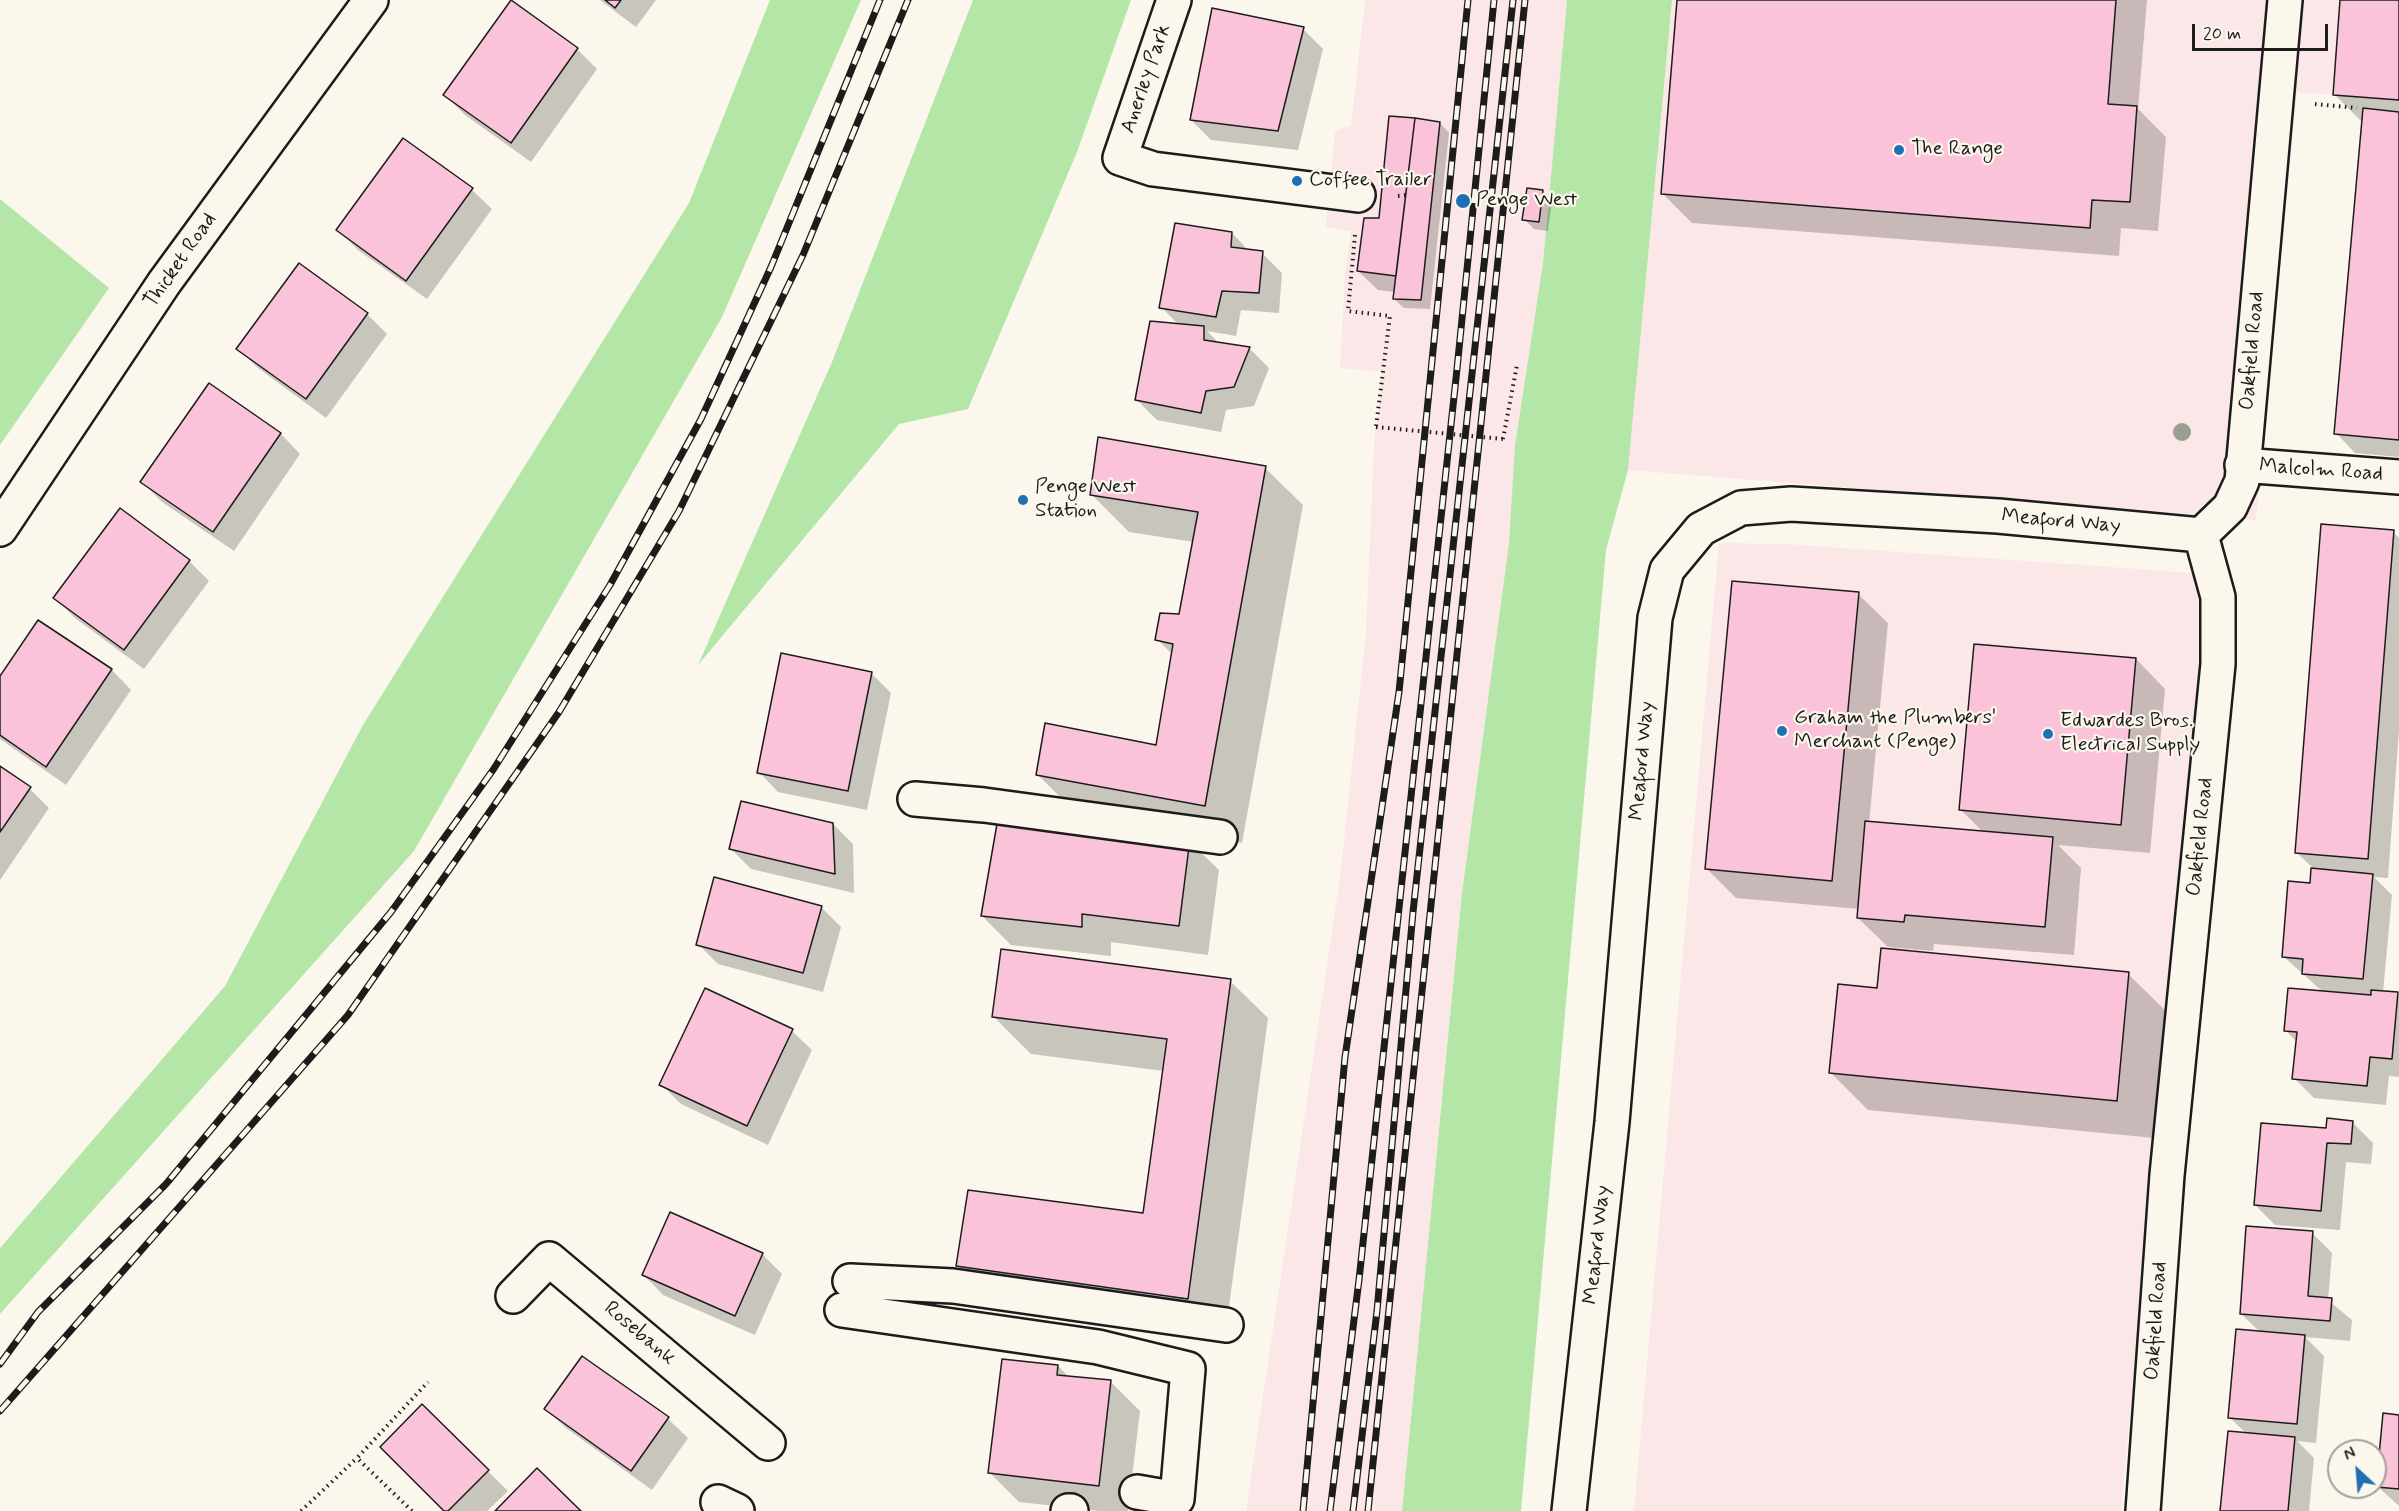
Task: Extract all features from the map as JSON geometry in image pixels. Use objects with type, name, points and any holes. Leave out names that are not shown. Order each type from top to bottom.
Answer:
[{"type":"street","name":"Thicket Road","points":[[0,529],[164,283],[371,0]]},
{"type":"street","name":"Anerley Park","points":[[1174,0],[1120,158],[1153,169],[1358,195]]},
{"type":"street","name":"Oakfield Road","points":[[2143,1511],[2168,1175],[2218,664],[2218,597],[2202,534],[2230,507],[2242,481],[2285,0]]},
{"type":"street","name":"Malcolm Road","points":[[2242,465],[2399,477]]},
{"type":"street","name":"Meaford Way","points":[[1569,1511],[1612,1122],[1655,618],[1667,570],[1701,528],[1741,508],[1791,504],[1998,516],[2202,534]]},
{"type":"street","points":[[915,799],[984,805],[1220,837]]},
{"type":"street","name":"Rosebank","points":[[513,1296],[549,1259],[768,1443]]},
{"type":"street","points":[[1137,1492],[1177,1499],[1188,1369],[1098,1347],[846,1295],[952,1286],[1226,1325]]},
{"type":"path","points":[[1358,195],[1348,311],[1390,316],[1376,427],[1503,439],[1517,365]]},
{"type":"path","points":[[301,1511],[357,1458],[428,1382]]},
{"type":"path","points":[[357,1458],[412,1511]]},
{"type":"shaded area","points":[[1365,0],[1567,0],[1543,263],[1515,445],[1509,543],[1462,893],[1402,1511],[1246,1511],[1340,878],[1366,633],[1374,446],[1382,372],[1340,368],[1345,274],[1351,231],[1326,227],[1335,131],[1351,125]]},
{"type":"shaded area","points":[[1672,0],[2399,0],[2399,100],[2297,92],[2256,520],[1628,470]]},
{"type":"shaded area","points":[[1719,543],[1787,544],[2208,574],[2121,1511],[1634,1511]]},
{"type":"green space","points":[[770,0],[861,0],[721,319],[414,851],[0,1314],[0,1248],[225,986],[363,725],[689,203]]},
{"type":"green space","points":[[973,0],[1131,0],[1077,152],[968,409],[899,424],[698,665],[832,362]]},
{"type":"green space","points":[[1567,0],[1672,0],[1628,470],[1606,550],[1521,1511],[1402,1511],[1462,893],[1509,543],[1515,445],[1543,263]]},
{"type":"green space","points":[[0,199],[109,288],[0,445]]},
{"type":"building","points":[[511,0],[578,48],[511,143],[443,95]]},
{"type":"building","points":[[605,0],[621,0],[615,8]]},
{"type":"building","name":"The Range","points":[[1677,0],[2116,0],[2108,104],[2137,106],[2130,202],[2092,200],[2090,228],[1661,194]]},
{"type":"building","points":[[2340,0],[2399,0],[2399,100],[2333,95]]},
{"type":"building","points":[[1212,8],[1304,27],[1278,131],[1190,120]]},
{"type":"building","points":[[2363,108],[2399,112],[2399,440],[2334,434]]},
{"type":"building","points":[[1389,116],[1415,118],[1396,276],[1357,271],[1364,218],[1379,218]]},
{"type":"building","points":[[1415,118],[1440,122],[1421,300],[1393,299]]},
{"type":"building","points":[[403,138],[473,188],[406,281],[336,230]]},
{"type":"building","points":[[1527,188],[1543,190],[1539,222],[1522,220]]},
{"type":"building","points":[[1175,223],[1232,232],[1231,247],[1263,251],[1259,293],[1222,291],[1216,317],[1159,308]]},
{"type":"building","points":[[299,263],[368,313],[306,399],[236,349]]},
{"type":"building","points":[[1150,321],[1204,326],[1204,340],[1250,347],[1234,387],[1206,391],[1201,413],[1135,400]]},
{"type":"building","points":[[209,383],[281,433],[213,532],[140,482]]},
{"type":"building","points":[[1098,437],[1266,466],[1205,806],[1036,775],[1045,723],[1156,745],[1173,644],[1155,640],[1160,613],[1179,614],[1198,512],[1090,495]]},
{"type":"building","points":[[120,508],[190,560],[124,650],[53,598]]},
{"type":"building","points":[[2321,524],[2394,530],[2368,859],[2295,853]]},
{"type":"building","name":"Graham the Plumbers' Merchant (Penge)","points":[[1732,581],[1859,592],[1832,881],[1705,869]]},
{"type":"building","points":[[38,620],[112,669],[46,767],[0,735],[0,676]]},
{"type":"building","name":"Edwardes Bros. Electrical Supply","points":[[1974,644],[2136,658],[2121,825],[1959,810]]},
{"type":"building","points":[[781,653],[872,672],[848,791],[757,773]]},
{"type":"building","points":[[0,766],[31,787],[0,832]]},
{"type":"building","points":[[741,801],[833,823],[835,874],[729,849]]},
{"type":"building","points":[[998,818],[1190,839],[1179,926],[1082,914],[1082,927],[981,916]]},
{"type":"building","points":[[1865,821],[2053,837],[2045,927],[1905,915],[1904,922],[1857,918]]},
{"type":"building","points":[[2311,868],[2373,874],[2363,979],[2302,974],[2303,959],[2282,957],[2288,881],[2310,883]]},
{"type":"building","points":[[714,877],[822,906],[803,973],[696,945]]},
{"type":"building","points":[[1881,948],[2129,972],[2117,1101],[1829,1073],[1838,984],[1877,988]]},
{"type":"building","points":[[1001,949],[1231,979],[1188,1299],[956,1266],[968,1190],[1143,1213],[1167,1039],[992,1017]]},
{"type":"building","points":[[705,988],[793,1029],[747,1126],[659,1085]]},
{"type":"building","points":[[2288,988],[2371,995],[2371,990],[2398,992],[2392,1059],[2370,1057],[2367,1086],[2292,1079],[2297,1032],[2284,1031]]},
{"type":"building","points":[[2327,1118],[2353,1121],[2351,1144],[2327,1143],[2321,1211],[2254,1205],[2261,1123],[2326,1128]]},
{"type":"building","points":[[670,1212],[763,1253],[735,1316],[642,1275]]},
{"type":"building","points":[[2246,1226],[2313,1231],[2308,1296],[2332,1298],[2330,1321],[2240,1314]]},
{"type":"building","points":[[2236,1329],[2305,1335],[2297,1424],[2228,1418]]},
{"type":"building","points":[[582,1356],[669,1417],[631,1471],[544,1409]]},
{"type":"building","points":[[1002,1359],[1058,1365],[1057,1375],[1111,1380],[1099,1486],[988,1473]]},
{"type":"building","points":[[422,1404],[489,1470],[448,1511],[444,1511],[380,1447]]},
{"type":"building","points":[[2383,1413],[2399,1415],[2399,1489],[2387,1488],[2387,1439],[2381,1439]]},
{"type":"building","points":[[2228,1431],[2295,1437],[2288,1511],[2220,1511]]},
{"type":"building","points":[[537,1468],[581,1511],[495,1511]]},
{"type":"railway","points":[[0,1364],[38,1312],[166,1184],[391,912],[493,770],[610,585],[701,419],[771,267],[880,0]]},
{"type":"railway","points":[[0,1411],[348,1015],[559,712],[679,511],[803,255],[908,0]]},
{"type":"railway","points":[[1303,1511],[1345,1057],[1399,692],[1468,0]]},
{"type":"railway","points":[[1330,1511],[1359,1280],[1457,369],[1494,0]]},
{"type":"railway","points":[[1353,1511],[1377,1311],[1413,912],[1513,0]]},
{"type":"railway","points":[[1368,1511],[1525,0]]},
{"type":"place","name":"The Range","points":[[1899,150]]},
{"type":"place","name":"Coffee Trailer","points":[[1297,181]]},
{"type":"place","name":"Penge West","points":[[1463,201]]},
{"type":"place","name":"Penge West Station","points":[[1023,500]]},
{"type":"place","name":"Graham the Plumbers' Merchant (Penge)","points":[[1782,731]]},
{"type":"place","name":"Edwardes Bros. Electrical Supply","points":[[2048,734]]}]
